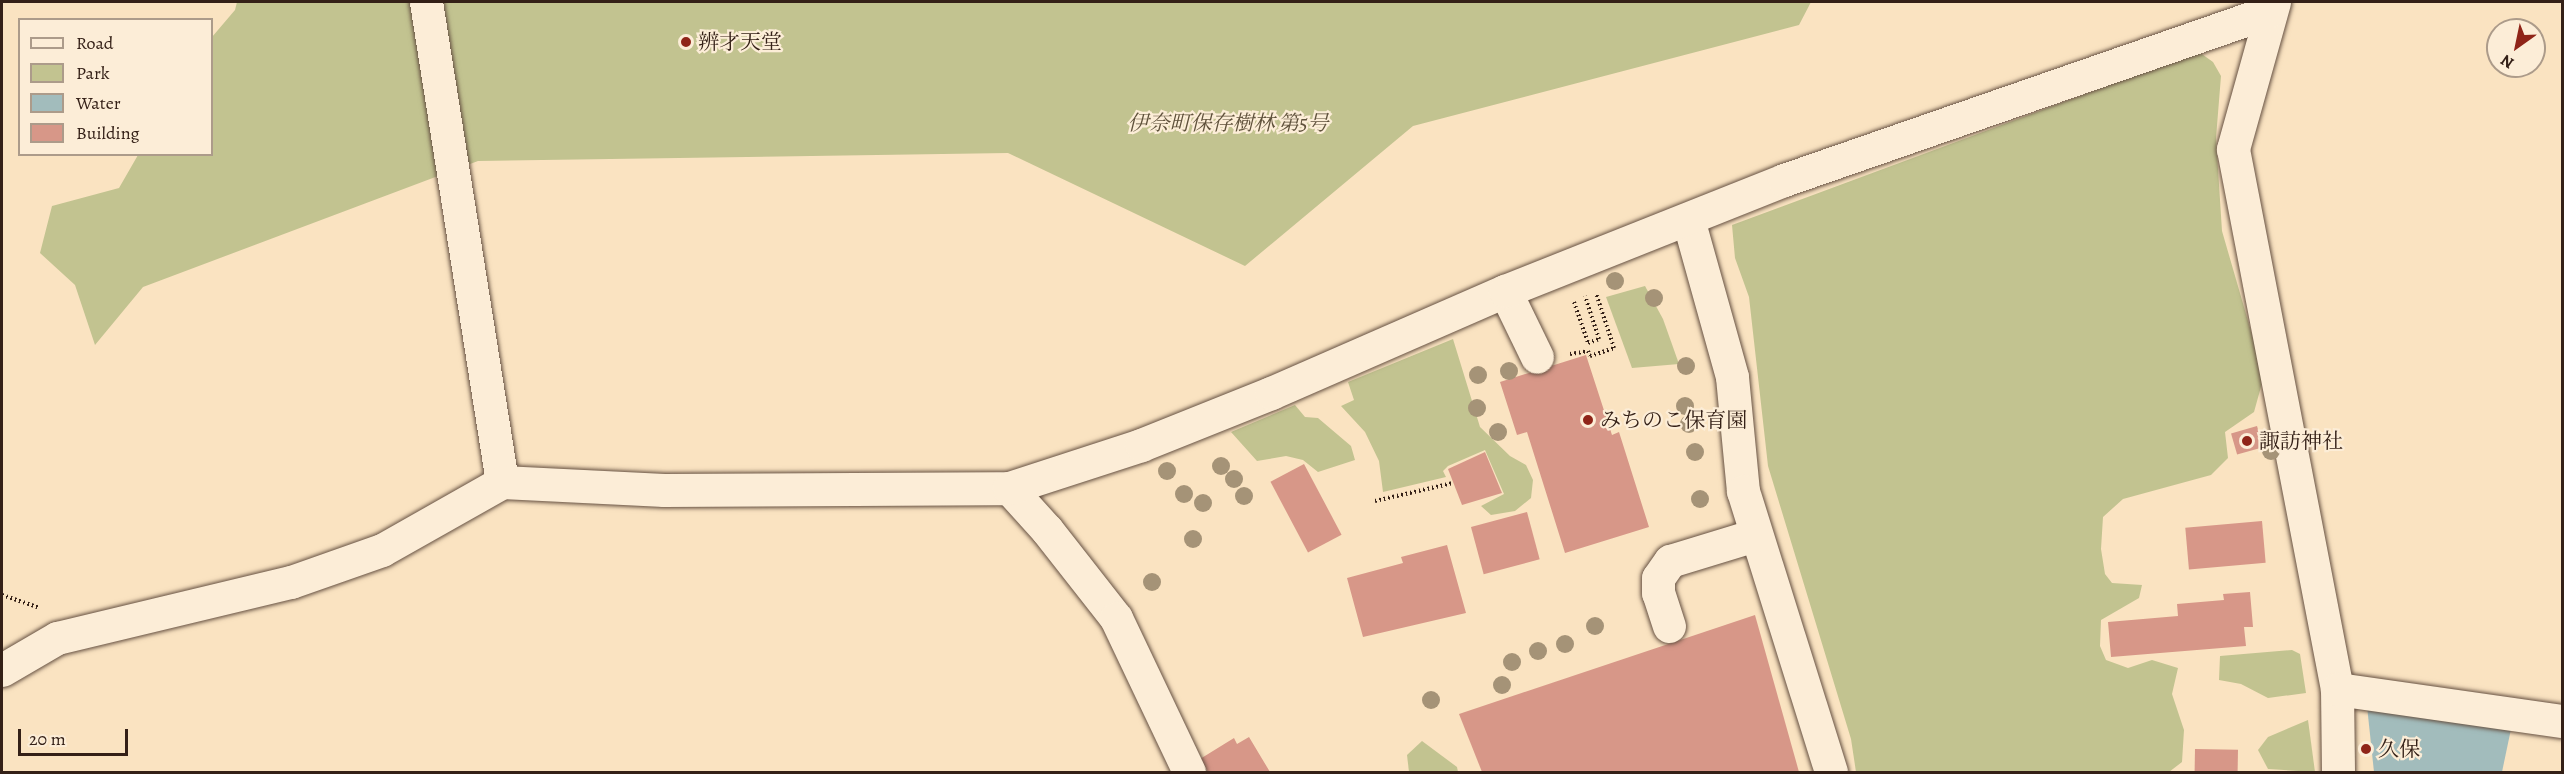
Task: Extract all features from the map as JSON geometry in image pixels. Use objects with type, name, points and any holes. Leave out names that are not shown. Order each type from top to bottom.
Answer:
[{"type":"street","points":[[426,2],[502,482]]},
{"type":"street","points":[[2,670],[57,638],[291,582],[382,550],[502,482],[664,490],[1009,488],[1196,423],[1512,305],[1688,219],[1796,176],[2271,7]]},
{"type":"street","points":[[2271,7],[2234,149],[2337,689],[2338,772]]},
{"type":"street","points":[[1688,219],[1732,377],[1743,491],[1831,772]]},
{"type":"street","points":[[1512,305],[1537,357]]},
{"type":"street","points":[[1009,488],[1047,530],[1116,618],[1190,772]]},
{"type":"street","points":[[1669,626],[1658,593],[1658,578],[1670,561],[1755,535]]},
{"type":"street","points":[[2337,689],[2562,721]]},
{"type":"path","points":[[1537,357],[1546,362],[1581,350],[1588,351],[1590,356],[1614,348],[1594,287]]},
{"type":"path","points":[[1512,305],[1574,300],[1588,343],[1599,339],[1583,291]]},
{"type":"path","points":[[1375,501],[1453,483]]},
{"type":"green space","name":"伊奈町保存樹林 第5号","points":[[237,2],[1811,2],[1799,25],[1413,126],[1245,266],[1008,153],[478,161],[143,287],[95,345],[75,285],[40,253],[52,206],[119,188],[137,156],[213,156],[213,36],[235,10]]},
{"type":"green space","points":[[2199,52],[2213,62],[2221,76],[2216,138],[2222,231],[2264,376],[2254,412],[2225,432],[2228,458],[2211,475],[2123,499],[2103,517],[2101,549],[2105,574],[2112,583],[2142,585],[2139,598],[2101,620],[2100,646],[2106,660],[2128,668],[2152,660],[2178,668],[2172,694],[2184,730],[2182,762],[2169,772],[1856,772],[1851,739],[1768,466],[1749,297],[1735,258],[1732,225]]},
{"type":"green space","points":[[1645,286],[1663,319],[1679,364],[1632,368],[1606,297]]},
{"type":"green space","points":[[1453,339],[1480,427],[1510,456],[1526,465],[1533,480],[1531,498],[1515,511],[1491,515],[1481,506],[1504,494],[1485,450],[1448,466],[1443,471],[1446,477],[1383,492],[1379,461],[1365,432],[1341,406],[1354,400],[1348,382]]},
{"type":"green space","points":[[1295,405],[1305,417],[1318,418],[1351,446],[1355,460],[1318,472],[1303,460],[1286,456],[1257,461],[1231,432]]},
{"type":"green space","points":[[2292,650],[2300,654],[2306,693],[2268,698],[2241,684],[2219,680],[2220,656]]},
{"type":"green space","points":[[2308,720],[2315,772],[2268,769],[2258,750],[2268,737]]},
{"type":"green space","points":[[1422,741],[1457,767],[1458,772],[1409,772],[1407,755]]},
{"type":"water","points":[[2367,706],[2511,729],[2502,772],[2374,772]]},
{"type":"building","points":[[1586,355],[1612,435],[1619,432],[1649,527],[1565,553],[1527,432],[1517,435],[1500,382]]},
{"type":"building","points":[[2257,426],[2263,447],[2237,455],[2231,433]]},
{"type":"building","points":[[1485,452],[1502,493],[1462,505],[1448,469]]},
{"type":"building","points":[[1304,464],[1342,535],[1308,552],[1270,482]]},
{"type":"building","points":[[1527,512],[1540,559],[1484,574],[1471,527]]},
{"type":"building","points":[[2262,521],[2266,563],[2189,570],[2185,528]]},
{"type":"building","points":[[1447,545],[1466,613],[1363,637],[1347,578],[1403,563],[1401,557]]},
{"type":"building","points":[[2250,592],[2253,627],[2244,627],[2246,646],[2111,657],[2108,622],[2178,616],[2177,604],[2224,600],[2223,594]]},
{"type":"building","points":[[1755,615],[1799,772],[1482,772],[1459,714]]},
{"type":"building","points":[[1249,737],[1270,772],[1208,772],[1200,759],[1234,738],[1237,744]]},
{"type":"building","points":[[2195,749],[2238,750],[2238,772],[2195,772]]},
{"type":"place","name":"辨才天堂","points":[[686,42]]},
{"type":"place","name":"みちのこ保育園","points":[[1588,420]]},
{"type":"place","name":"諏訪神社","points":[[2247,441]]},
{"type":"place","name":"久保","points":[[2366,749]]}]
